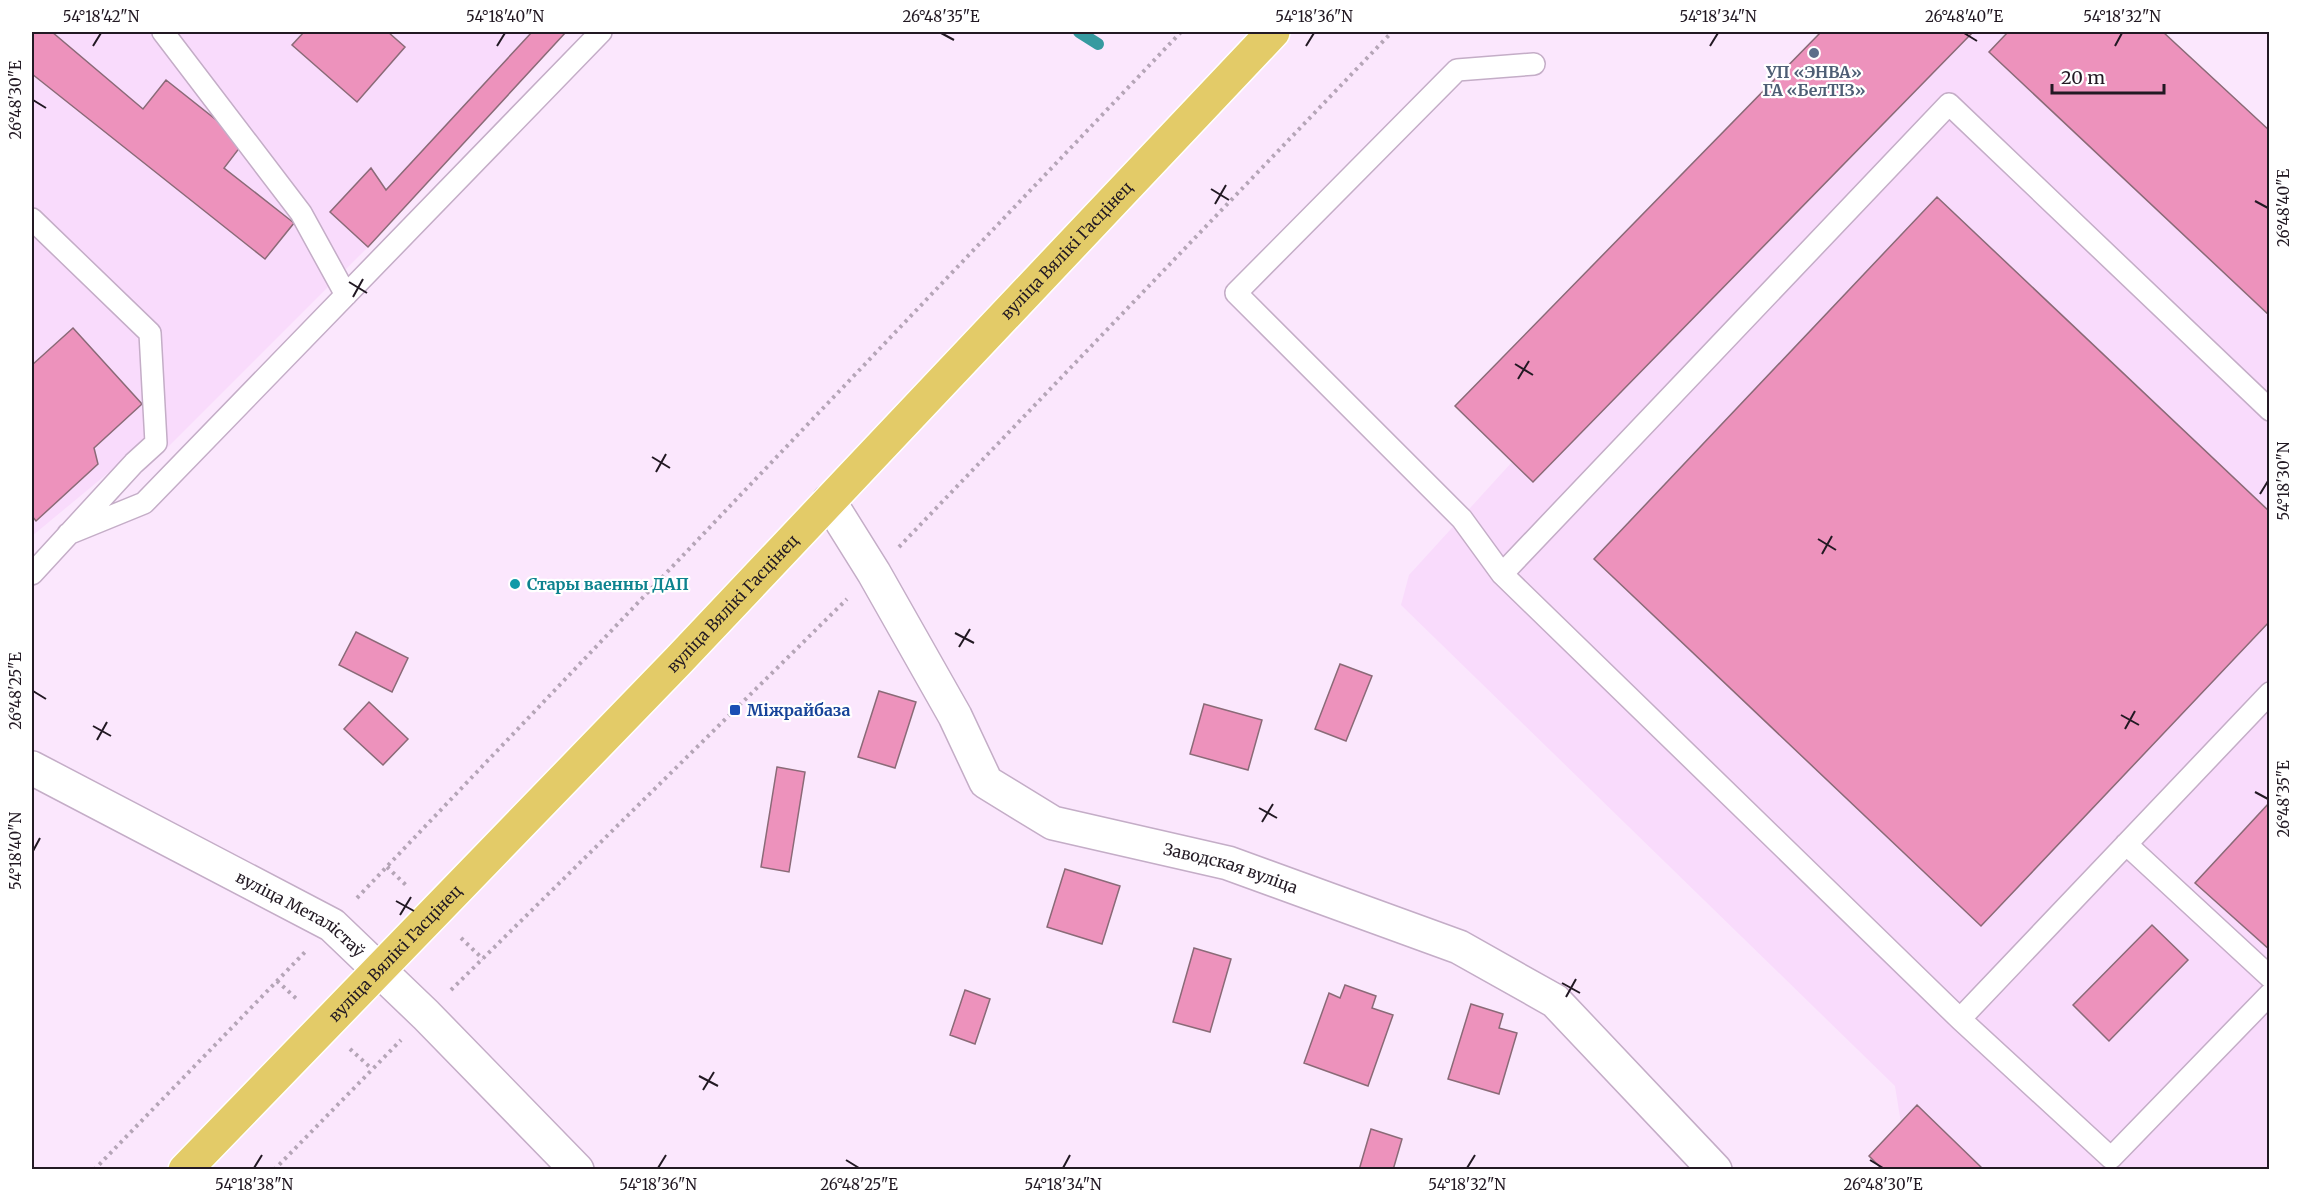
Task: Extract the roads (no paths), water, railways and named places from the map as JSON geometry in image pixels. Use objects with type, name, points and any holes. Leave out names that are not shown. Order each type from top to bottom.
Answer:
[{"type":"main road","name":"вуліца Вялікі Гасцінец","points":[[185,1170],[378,968],[679,660],[1273,32]]},
{"type":"street","name":"Заводская вуліца","points":[[829,501],[874,573],[955,716],[986,782],[1053,823],[1228,863],[1459,947],[1554,1001],[1715,1170]]},
{"type":"street","name":"вуліца Металістаў","points":[[32,768],[332,925],[426,1015],[578,1170]]},
{"type":"lane","points":[[163,32],[300,213],[346,295]]},
{"type":"lane","points":[[68,534],[144,503],[602,32]]},
{"type":"lane","points":[[1534,64],[1457,70],[1236,293],[1462,519],[1502,574],[1960,1019],[2111,1158],[2270,994]]},
{"type":"lane","points":[[1502,574],[1950,104],[2270,410]]},
{"type":"lane","points":[[32,219],[150,333],[156,443],[134,463],[32,574]]},
{"type":"lane","points":[[1960,1019],[2270,693]]},
{"type":"lane","points":[[2126,844],[2270,977]]},
{"type":"waterway","points":[[1079,32],[1098,44]]},
{"type":"place","name":"УП «ЭНВА» ГА «БелТІЗ»","points":[[1814,53]]},
{"type":"place","name":"Стары ваенны ДАП","points":[[515,584]]},
{"type":"place","name":"Міжрайбаза","points":[[735,710]]}]
